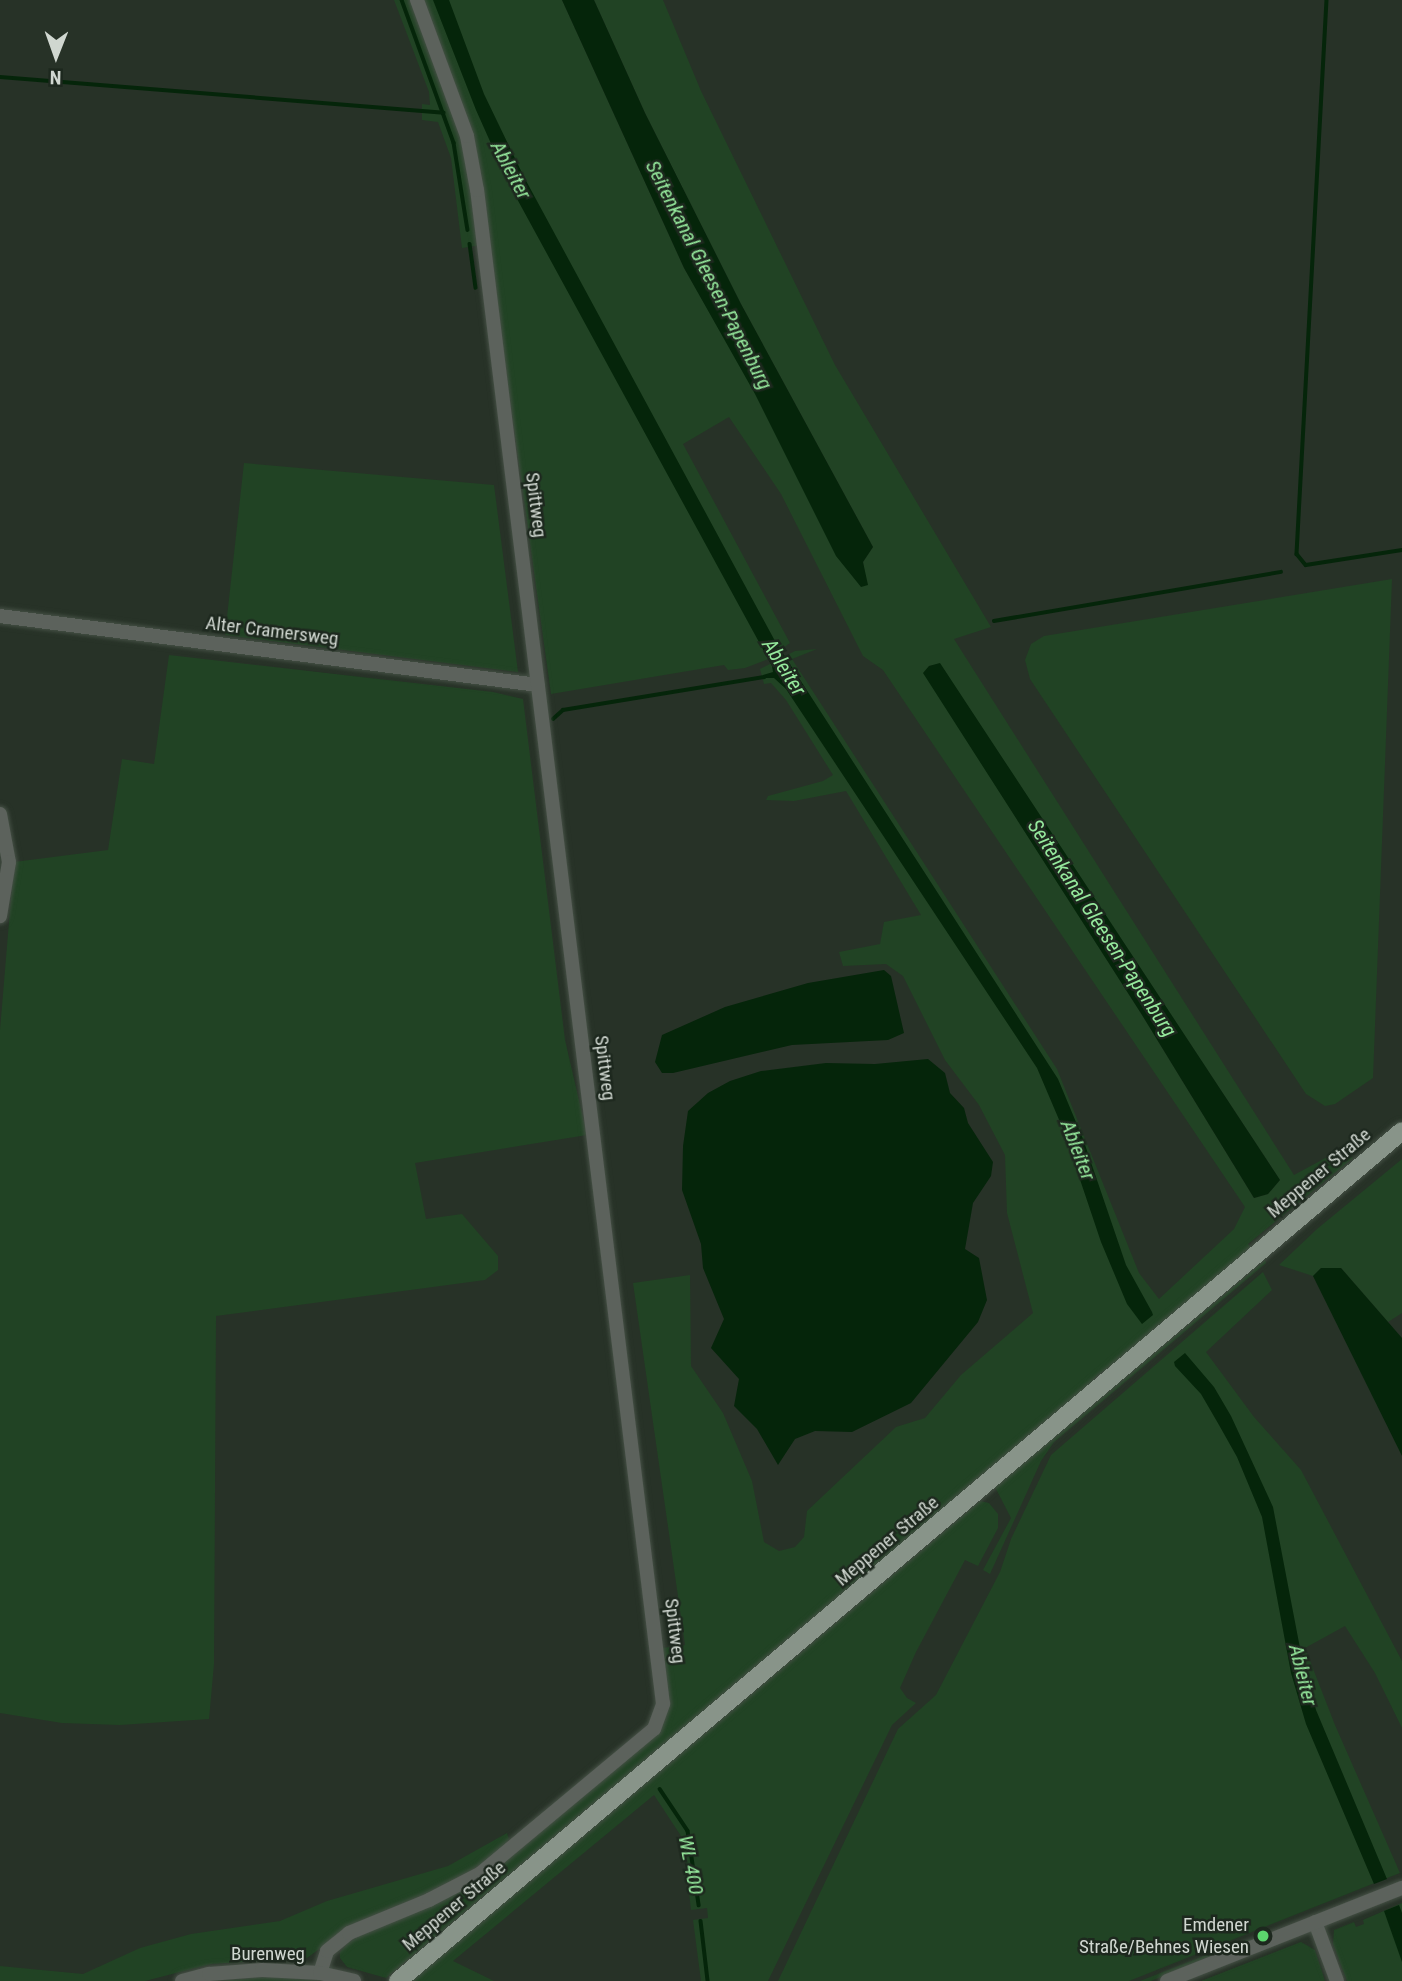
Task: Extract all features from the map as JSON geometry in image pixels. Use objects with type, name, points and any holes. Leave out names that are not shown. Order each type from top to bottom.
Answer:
[{"type":"main road","name":"Meppener Straße","points":[[398,1981],[1402,1131]]},
{"type":"street","name":"Spittweg","points":[[320,1973],[327,1951],[349,1933],[429,1900],[481,1873],[654,1729],[663,1704],[477,190],[467,136],[417,0]]},
{"type":"street","name":"Alter Cramersweg","points":[[0,616],[538,685]]},
{"type":"street","points":[[0,814],[9,862],[0,916]]},
{"type":"street","points":[[1167,1981],[1402,1888]]},
{"type":"street","points":[[1315,1922],[1338,1981]]},
{"type":"street","name":"Burenweg","points":[[182,1981],[209,1974],[262,1970],[320,1973],[354,1981]]},
{"type":"shaded area","points":[[394,0],[412,0],[457,120],[482,245],[462,248],[451,158],[438,122],[422,120],[422,104],[430,105],[429,92]]},
{"type":"shaded area","points":[[422,0],[562,0],[684,268],[867,585],[863,562],[873,547],[741,304],[645,113],[594,0],[663,0],[701,91],[835,365],[991,627],[954,639],[1294,1175],[1342,1149],[1353,1158],[1248,1244],[1253,1250],[1130,1353],[1098,1375],[1063,1410],[386,1978],[347,1967],[340,1958],[340,1952],[364,1933],[437,1903],[657,1733],[663,1648],[685,1645],[633,1283],[690,1275],[691,1366],[723,1413],[752,1481],[764,1542],[779,1551],[795,1547],[804,1537],[807,1511],[896,1427],[925,1418],[961,1375],[1033,1313],[1007,1213],[1005,1155],[979,1105],[945,1060],[903,976],[886,964],[843,966],[839,952],[880,944],[884,922],[921,915],[846,791],[794,801],[766,800],[768,796],[823,781],[833,775],[786,700],[771,683],[764,684],[760,669],[795,651],[817,649],[792,659],[1057,1069],[1139,1273],[1159,1299],[1234,1229],[1245,1207],[883,670],[863,656],[781,494],[729,417],[683,444],[790,643],[766,660],[745,668],[728,670],[724,665],[551,694],[477,163]],"holes":[[[940,664],[1280,1180],[1268,1194],[1254,1198],[1142,1015],[924,673],[929,666]]]},
{"type":"shaded area","points":[[244,463],[494,485],[518,672],[225,635]]},
{"type":"shaded area","points":[[1392,579],[1373,1078],[1335,1104],[1325,1106],[1306,1094],[1030,679],[1025,660],[1031,644],[1044,636]]},
{"type":"shaded area","points":[[169,655],[493,692],[523,699],[565,1040],[587,1135],[415,1163],[426,1219],[462,1214],[498,1256],[498,1270],[485,1280],[216,1316],[214,1664],[209,1719],[120,1725],[62,1723],[0,1713],[0,1030],[14,862],[108,850],[122,759],[154,764]]},
{"type":"shaded area","points":[[1402,1159],[1402,1313],[1388,1322],[1341,1268],[1321,1268],[1313,1276],[1279,1265],[1317,1229]]},
{"type":"shaded area","points":[[1265,1260],[1266,1263],[1054,1442],[1041,1461],[990,1574],[983,1570],[1011,1518],[995,1487]]},
{"type":"shaded area","points":[[1263,1272],[1272,1290],[1206,1352],[1254,1417],[1301,1470],[1402,1661],[1402,1728],[1375,1673],[1345,1626],[1305,1648],[1335,1725],[1400,1873],[1129,1981],[778,1981],[898,1729],[936,1695],[1000,1572],[1011,1539],[1051,1455]]},
{"type":"shaded area","points":[[980,1501],[989,1503],[998,1514],[998,1528],[978,1566],[965,1560],[916,1652],[900,1688],[907,1698],[916,1703],[892,1725],[768,1981],[701,1981],[693,1920],[708,1918],[707,1908],[691,1910],[683,1839],[654,1795],[453,1961],[494,1981],[411,1981]]},
{"type":"shaded area","points":[[507,1833],[509,1839],[505,1845],[461,1879],[337,1936],[307,1958],[211,1964],[145,1981],[0,1981],[0,1966],[83,1974],[140,1948],[191,1934],[280,1921],[327,1901],[448,1866]]},
{"type":"shaded area","points":[[1402,1903],[1402,1981],[1347,1981],[1333,1944],[1334,1930],[1354,1922],[1356,1927],[1364,1924],[1363,1920]]},
{"type":"shaded area","points":[[1257,1938],[1151,1981],[1140,1981],[1242,1941]]},
{"type":"shaded area","points":[[1301,1942],[1315,1950],[1325,1981],[1201,1981]]},
{"type":"shaded area","points":[[288,1978],[320,1981],[219,1981]]},
{"type":"water","name":"Ableiter","points":[[433,0],[449,0],[484,94],[524,177],[775,641],[1058,1079],[1083,1139],[1126,1265],[1152,1312],[1153,1315],[1142,1324],[1127,1304],[1101,1242],[1063,1129],[1037,1068],[786,689],[774,678],[763,678],[763,675],[773,672],[772,666],[510,186],[476,110]]},
{"type":"water","name":"Seitenkanal Gleesen-Papenburg","points":[[562,0],[594,0],[645,113],[741,304],[873,547],[863,562],[868,585],[861,587],[836,556],[755,394],[684,268]]},
{"type":"water","name":"Seitenkanal Gleesen-Papenburg","points":[[940,663],[1280,1180],[1268,1194],[1254,1198],[1142,1015],[923,673],[929,666]]},
{"type":"water","points":[[884,970],[891,976],[904,1033],[888,1040],[792,1045],[673,1073],[662,1073],[655,1062],[662,1035],[725,1007],[808,983]]},
{"type":"water","points":[[928,1059],[945,1073],[950,1093],[964,1108],[968,1123],[993,1162],[991,1176],[973,1203],[965,1249],[979,1258],[987,1300],[978,1322],[911,1403],[852,1432],[815,1431],[795,1439],[778,1465],[757,1429],[734,1406],[739,1379],[711,1348],[724,1319],[703,1268],[701,1244],[682,1190],[683,1146],[688,1111],[708,1093],[730,1081],[761,1071],[826,1063],[875,1064]]},
{"type":"water","points":[[1321,1268],[1341,1268],[1402,1338],[1402,1456],[1313,1276]]},
{"type":"water","name":"Ableiter","points":[[1185,1353],[1214,1387],[1231,1416],[1273,1507],[1300,1648],[1316,1710],[1387,1879],[1374,1884],[1306,1724],[1291,1673],[1262,1517],[1237,1457],[1219,1425],[1201,1394],[1175,1366],[1174,1362]]},
{"type":"water","points":[[1399,1905],[1402,1913],[1402,1962],[1384,1911]]},
{"type":"waterway","points":[[402,0],[454,143],[468,230]]},
{"type":"waterway","points":[[1327,0],[1297,554],[1306,565],[1402,550]]},
{"type":"waterway","points":[[0,77],[444,113]]},
{"type":"waterway","points":[[470,244],[476,288]]},
{"type":"waterway","points":[[994,621],[1281,572]]},
{"type":"waterway","name":"Ableiter","points":[[553,719],[563,710],[764,677]]},
{"type":"waterway","name":"WL 400","points":[[660,1789],[688,1831],[699,1905]]},
{"type":"waterway","name":"WL 400","points":[[701,1921],[708,1981]]},
{"type":"place","name":"Emdener Straße/Behnes Wiesen","points":[[1263,1936]]}]
